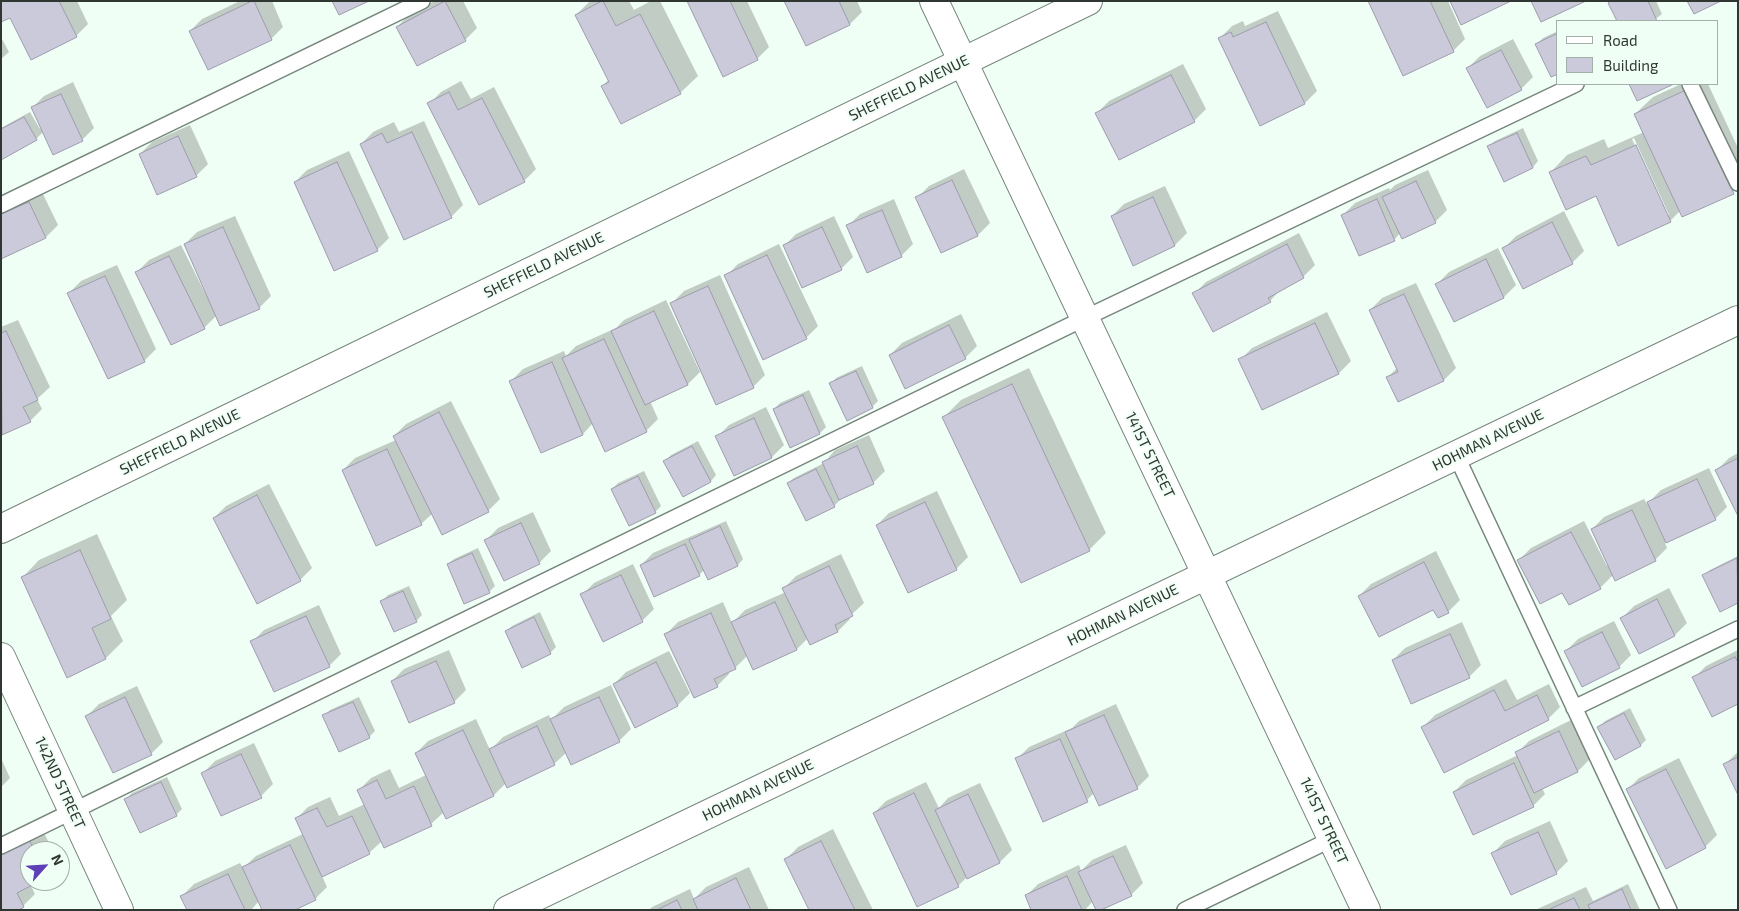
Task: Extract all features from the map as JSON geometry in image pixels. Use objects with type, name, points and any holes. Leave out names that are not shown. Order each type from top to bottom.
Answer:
[{"type":"street","name":"141ST STREET","points":[[934,1],[1366,910]]},
{"type":"street","name":"SHEFFIELD AVENUE","points":[[1,529],[1088,1]]},
{"type":"street","name":"HOHMAN AVENUE","points":[[508,910],[1738,320]]},
{"type":"street","name":"142ND STREET","points":[[1,657],[119,910]]},
{"type":"lane","points":[[1,205],[422,1]]},
{"type":"lane","points":[[1,846],[1085,318],[1574,85]]},
{"type":"lane","points":[[1690,85],[1738,183]]},
{"type":"lane","points":[[1456,455],[1669,910]]},
{"type":"lane","points":[[1574,708],[1738,629]]},
{"type":"lane","points":[[1185,910],[1332,839]]},
{"type":"building","points":[[1,1],[59,1],[77,37],[31,60],[10,18],[1,22]]},
{"type":"building","points":[[254,1],[272,40],[208,70],[189,31]]},
{"type":"building","points":[[332,1],[369,1],[339,15]]},
{"type":"building","points":[[445,1],[466,41],[417,66],[396,27]]},
{"type":"building","points":[[602,1],[616,26],[640,14],[681,94],[621,124],[601,86],[609,82],[575,15]]},
{"type":"building","points":[[687,1],[730,1],[758,60],[723,77]]},
{"type":"building","points":[[784,1],[839,1],[850,25],[806,46]]},
{"type":"building","points":[[1368,1],[1430,1],[1454,52],[1403,76]]},
{"type":"building","points":[[1450,1],[1511,1],[1461,25]]},
{"type":"building","points":[[1531,1],[1586,1],[1541,22]]},
{"type":"building","points":[[1611,1],[1648,1],[1657,20],[1616,20],[1608,3]]},
{"type":"building","points":[[1687,1],[1721,1],[1694,14]]},
{"type":"building","points":[[1266,22],[1305,104],[1260,126],[1218,38],[1231,32],[1233,37]]},
{"type":"building","points":[[1556,34],[1556,75],[1551,77],[1535,44]]},
{"type":"building","points":[[1501,50],[1522,90],[1487,108],[1466,68]]},
{"type":"building","points":[[1171,75],[1195,122],[1119,160],[1095,113]]},
{"type":"building","points":[[1629,85],[1672,85],[1637,101]]},
{"type":"building","points":[[1686,90],[1734,194],[1682,217],[1634,114]]},
{"type":"building","points":[[449,92],[458,110],[482,98],[525,182],[479,205],[427,103]]},
{"type":"building","points":[[61,94],[83,141],[53,155],[31,107]]},
{"type":"building","points":[[24,117],[37,140],[1,160],[1,129]]},
{"type":"building","points":[[412,132],[452,218],[404,240],[360,144],[382,133],[387,143]]},
{"type":"building","points":[[1517,133],[1533,168],[1504,182],[1487,146]]},
{"type":"building","points":[[178,136],[197,177],[157,195],[139,154]]},
{"type":"building","points":[[1636,145],[1671,222],[1618,246],[1596,196],[1566,210],[1549,172],[1586,156],[1591,165]]},
{"type":"building","points":[[337,162],[378,251],[334,271],[294,182]]},
{"type":"building","points":[[952,180],[978,236],[941,253],[915,197]]},
{"type":"building","points":[[1416,181],[1436,223],[1402,239],[1382,197]]},
{"type":"building","points":[[1153,197],[1175,246],[1133,266],[1111,216]]},
{"type":"building","points":[[1377,199],[1395,241],[1359,256],[1341,215]]},
{"type":"building","points":[[29,202],[46,238],[1,259],[1,214]]},
{"type":"building","points":[[882,210],[902,257],[867,273],[846,225]]},
{"type":"building","points":[[1552,222],[1573,264],[1523,289],[1502,248]]},
{"type":"building","points":[[223,227],[260,309],[220,326],[184,244]]},
{"type":"building","points":[[822,227],[842,270],[802,288],[783,245]]},
{"type":"building","points":[[1287,244],[1304,278],[1268,298],[1271,302],[1213,332],[1192,293]]},
{"type":"building","points":[[767,255],[807,339],[763,360],[724,275]]},
{"type":"building","points":[[169,256],[205,329],[171,345],[135,272]]},
{"type":"building","points":[[1486,259],[1504,298],[1454,322],[1435,284]]},
{"type":"building","points":[[105,276],[145,362],[108,379],[67,293]]},
{"type":"building","points":[[708,286],[754,388],[716,405],[670,303]]},
{"type":"building","points":[[1404,294],[1444,381],[1398,402],[1386,377],[1398,372],[1369,310]]},
{"type":"building","points":[[654,311],[688,385],[645,405],[611,331]]},
{"type":"building","points":[[1315,323],[1339,374],[1262,410],[1238,359]]},
{"type":"building","points":[[949,325],[966,359],[905,389],[889,355]]},
{"type":"building","points":[[6,331],[38,400],[23,407],[31,422],[2,435],[1,333]]},
{"type":"building","points":[[604,339],[647,432],[605,452],[562,358]]},
{"type":"building","points":[[552,362],[583,435],[541,453],[509,381]]},
{"type":"building","points":[[856,371],[873,408],[847,421],[829,383]]},
{"type":"building","points":[[1012,384],[1090,551],[1021,583],[942,417]]},
{"type":"building","points":[[803,395],[820,434],[790,448],[773,409]]},
{"type":"building","points":[[439,412],[489,512],[442,535],[393,436]]},
{"type":"building","points":[[754,418],[772,458],[734,476],[715,436]]},
{"type":"building","points":[[692,446],[711,482],[683,497],[663,461]]},
{"type":"building","points":[[857,446],[874,484],[839,500],[822,462]]},
{"type":"building","points":[[387,449],[422,525],[376,546],[342,470]]},
{"type":"building","points":[[1738,458],[1738,516],[1715,470]]},
{"type":"building","points":[[816,469],[835,507],[806,521],[787,483]]},
{"type":"building","points":[[638,476],[656,513],[629,526],[611,489]]},
{"type":"building","points":[[1697,479],[1716,520],[1666,543],[1647,502]]},
{"type":"building","points":[[257,495],[301,581],[257,604],[213,518]]},
{"type":"building","points":[[925,502],[957,570],[908,593],[876,525]]},
{"type":"building","points":[[1632,510],[1656,561],[1615,581],[1591,529]]},
{"type":"building","points":[[521,523],[540,564],[504,581],[484,540]]},
{"type":"building","points":[[720,526],[738,566],[708,580],[689,540]]},
{"type":"building","points":[[1571,532],[1601,589],[1569,605],[1562,593],[1540,604],[1517,560]]},
{"type":"building","points":[[685,544],[700,576],[654,597],[640,565]]},
{"type":"building","points":[[80,550],[111,619],[92,628],[106,659],[67,678],[21,577]]},
{"type":"building","points":[[472,553],[490,593],[464,604],[447,564]]},
{"type":"building","points":[[1737,558],[1738,603],[1720,612],[1702,575]]},
{"type":"building","points":[[1424,562],[1449,613],[1438,618],[1433,610],[1379,637],[1358,596]]},
{"type":"building","points":[[829,566],[853,616],[835,625],[838,632],[810,645],[782,588]]},
{"type":"building","points":[[621,575],[643,622],[603,642],[580,594]]},
{"type":"building","points":[[403,591],[417,622],[394,632],[380,601]]},
{"type":"building","points":[[1657,599],[1675,636],[1639,654],[1620,618]]},
{"type":"building","points":[[775,602],[797,650],[753,670],[731,622]]},
{"type":"building","points":[[711,613],[736,669],[714,679],[718,687],[694,698],[664,634]]},
{"type":"building","points":[[306,616],[330,667],[274,692],[250,641]]},
{"type":"building","points":[[534,617],[551,654],[522,668],[505,631]]},
{"type":"building","points":[[1602,632],[1620,668],[1582,687],[1564,651]]},
{"type":"building","points":[[1450,634],[1470,678],[1411,704],[1392,660]]},
{"type":"building","points":[[1735,657],[1738,662],[1738,704],[1712,717],[1692,677]]},
{"type":"building","points":[[436,661],[455,703],[409,723],[391,681]]},
{"type":"building","points":[[656,662],[678,706],[635,728],[613,684]]},
{"type":"building","points":[[1494,690],[1505,711],[1537,695],[1549,720],[1444,773],[1421,727]]},
{"type":"building","points":[[125,697],[152,755],[113,773],[85,716]]},
{"type":"building","points":[[599,697],[620,742],[571,765],[550,719]]},
{"type":"building","points":[[353,702],[370,738],[339,752],[322,715]]},
{"type":"building","points":[[1624,713],[1641,746],[1615,760],[1597,727]]},
{"type":"building","points":[[1104,715],[1138,789],[1099,806],[1065,732]]},
{"type":"building","points":[[537,726],[555,765],[507,788],[489,749]]},
{"type":"building","points":[[463,730],[494,796],[446,819],[415,753]]},
{"type":"building","points":[[1559,731],[1578,772],[1534,793],[1515,752]]},
{"type":"building","points":[[1060,739],[1088,802],[1043,822],[1015,758]]},
{"type":"building","points":[[241,754],[262,798],[221,816],[201,773]]},
{"type":"building","points":[[1738,757],[1738,795],[1723,764]]},
{"type":"building","points":[[1514,763],[1534,807],[1473,835],[1453,792]]},
{"type":"building","points":[[1666,769],[1706,848],[1666,869],[1626,789]]},
{"type":"building","points":[[377,780],[386,799],[414,786],[432,826],[384,848],[357,790]]},
{"type":"building","points":[[161,782],[177,816],[140,833],[124,799]]},
{"type":"building","points":[[914,793],[959,887],[917,907],[873,813]]},
{"type":"building","points":[[968,794],[1000,863],[967,879],[935,810]]},
{"type":"building","points":[[317,808],[327,827],[352,816],[370,854],[322,877],[295,818]]},
{"type":"building","points":[[1538,832],[1557,874],[1511,895],[1491,853]]},
{"type":"building","points":[[821,841],[855,910],[809,910],[784,859]]},
{"type":"building","points":[[20,844],[21,891],[17,893],[24,907],[19,910],[1,910],[1,854]]},
{"type":"building","points":[[290,845],[316,900],[295,910],[262,910],[242,867]]},
{"type":"building","points":[[1113,856],[1132,896],[1101,910],[1096,910],[1078,872]]},
{"type":"building","points":[[228,874],[245,910],[187,910],[180,896]]},
{"type":"building","points":[[1067,876],[1082,910],[1031,910],[1025,895]]},
{"type":"building","points":[[736,878],[751,910],[698,910],[693,899]]},
{"type":"building","points":[[1622,889],[1631,910],[1590,910],[1588,905]]},
{"type":"building","points":[[1574,898],[1580,910],[1548,910]]},
{"type":"building","points":[[677,900],[682,910],[657,910]]}]
